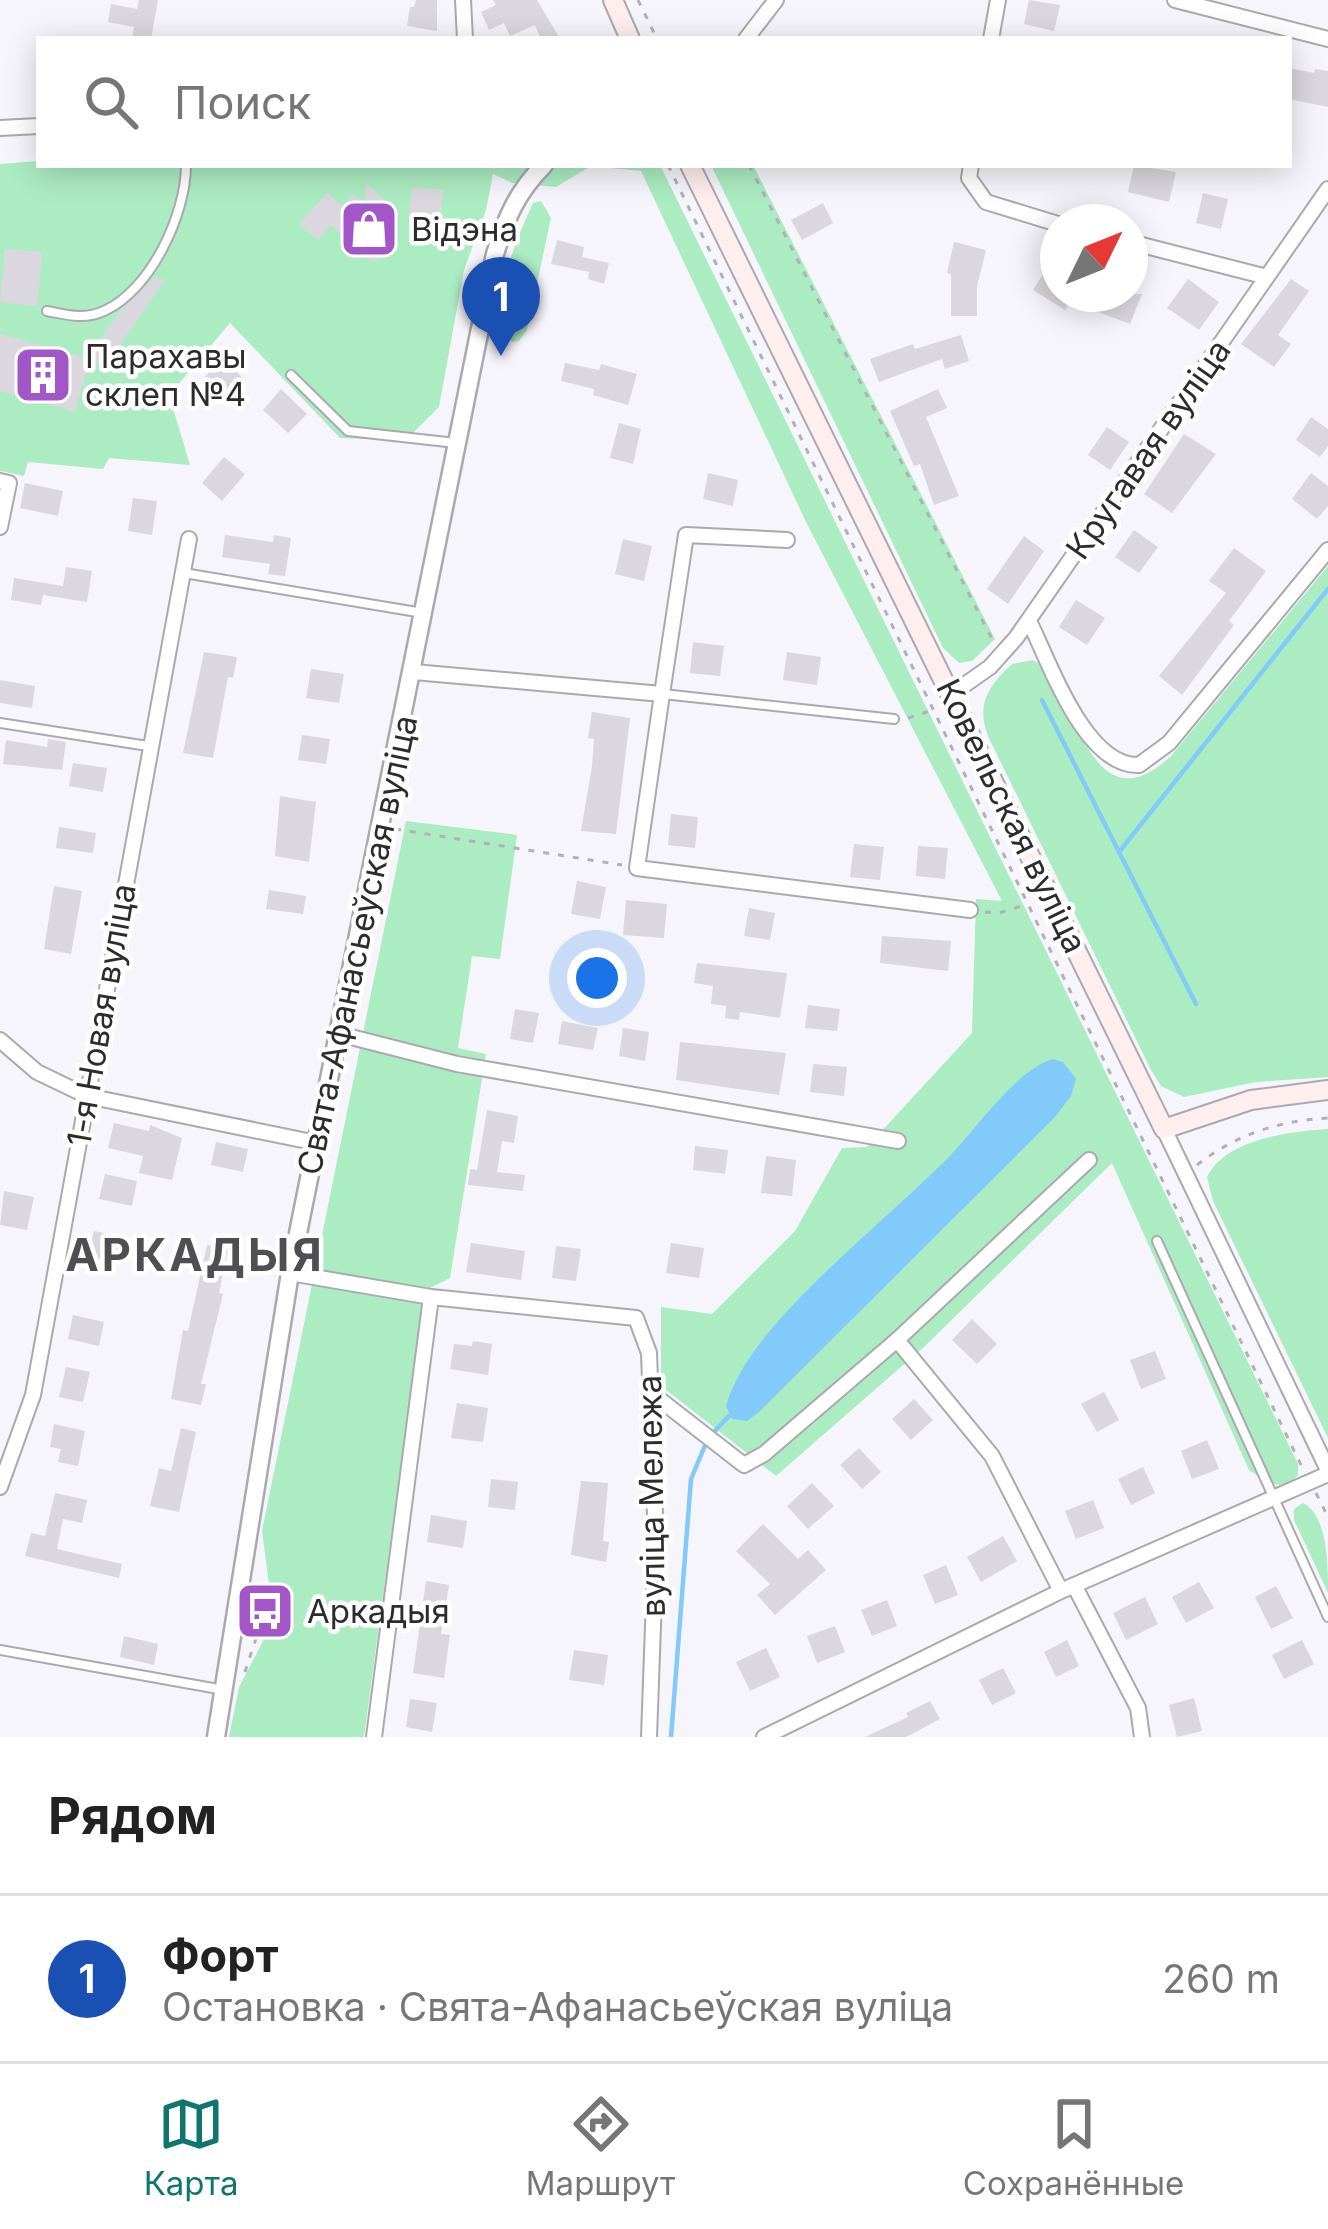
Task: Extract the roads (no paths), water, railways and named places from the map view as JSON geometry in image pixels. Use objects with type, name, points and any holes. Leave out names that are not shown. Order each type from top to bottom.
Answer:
[{"type":"main road","points":[[613,0],[629,36]]},
{"type":"main road","name":"Ковельская вуліца","points":[[691,168],[1164,1129]]},
{"type":"main road","points":[[1164,1129],[1251,1100],[1328,1090]]},
{"type":"street","points":[[463,0],[465,36]]},
{"type":"street","points":[[748,36],[776,0]]},
{"type":"street","points":[[992,36],[998,0]]},
{"type":"street","points":[[1175,0],[1328,39]]},
{"type":"street","points":[[0,128],[36,126]]},
{"type":"street","name":"Свята-Афанасьеўская вуліца","points":[[215,1737],[290,1273],[458,443],[506,217],[519,192],[540,168]]},
{"type":"street","points":[[971,168],[969,178],[986,202],[1040,218]]},
{"type":"street","name":"Кругавая вуліца","points":[[953,693],[1000,656],[1029,621],[1328,189]]},
{"type":"street","points":[[1148,247],[1267,277]]},
{"type":"street","points":[[0,527],[4,482]]},
{"type":"street","points":[[787,540],[686,535],[637,868],[970,910]]},
{"type":"street","name":"1-я Новая вуліца","points":[[0,1487],[33,1395],[189,539]]},
{"type":"street","points":[[1029,621],[1092,741],[1114,761],[1139,765],[1169,743],[1328,550]]},
{"type":"street","points":[[414,672],[662,694]]},
{"type":"street","points":[[339,1034],[458,1064],[898,1141]]},
{"type":"street","points":[[0,1040],[37,1072],[87,1096],[316,1143]]},
{"type":"street","name":"Ковельская вуліца","points":[[1164,1129],[1328,1472]]},
{"type":"street","points":[[650,1392],[744,1465],[764,1454],[897,1340],[1090,1160]]},
{"type":"street","name":"вуліца Мележа","points":[[290,1273],[431,1297],[636,1318],[649,1352],[656,1542],[649,1737]]},
{"type":"street","points":[[374,1737],[431,1297]]},
{"type":"street","points":[[897,1340],[992,1456],[1138,1708],[1142,1737]]},
{"type":"street","points":[[764,1737],[1068,1588],[1328,1472]]},
{"type":"lane","points":[[47,311],[77,317],[122,301],[152,266],[175,227],[185,168]]},
{"type":"lane","points":[[291,375],[348,431],[458,443]]},
{"type":"lane","points":[[182,573],[425,613]]},
{"type":"lane","points":[[662,694],[894,719]]},
{"type":"lane","points":[[0,722],[148,746]]},
{"type":"lane","points":[[1156,1241],[1328,1617]]},
{"type":"lane","points":[[0,1650],[225,1690]]},
{"type":"water","points":[[1053,1059],[1063,1062],[1076,1079],[1071,1096],[1055,1117],[759,1412],[747,1421],[732,1419],[726,1406],[734,1384],[773,1327],[946,1160],[1010,1088]]},
{"type":"waterway","points":[[1119,852],[1328,589]]},
{"type":"waterway","points":[[1042,700],[1196,1004]]},
{"type":"waterway","points":[[712,1434],[729,1416]]},
{"type":"waterway","points":[[671,1737],[691,1479],[706,1443]]},
{"type":"place","name":"Відэна","points":[[369,229]]},
{"type":"place","name":"Форт","points":[[501,356]]},
{"type":"place","name":"Парахавы склеп №4","points":[[43,375]]},
{"type":"place","name":"Аркадыя","points":[[265,1611]]},
{"type":"district","name":"АРКАДЫЯ","points":[[195,1255]]}]
